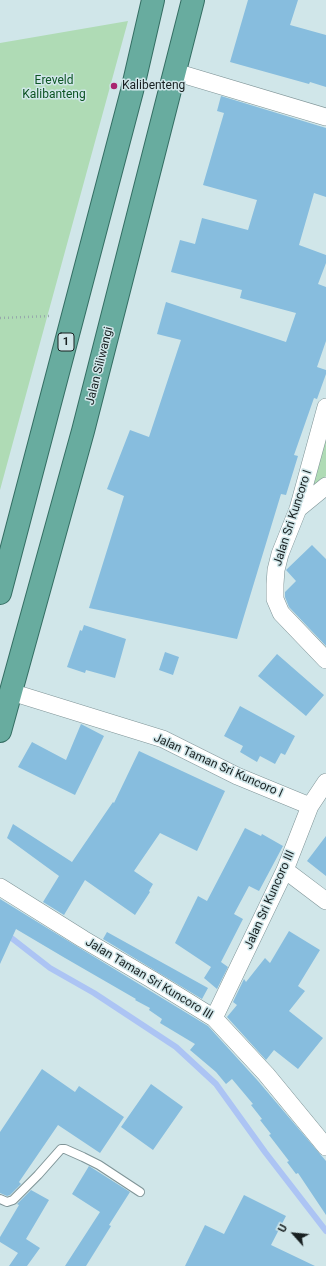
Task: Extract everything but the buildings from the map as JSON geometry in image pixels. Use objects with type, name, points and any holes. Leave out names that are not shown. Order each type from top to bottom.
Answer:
[{"type":"highway","name":"1","points":[[0,593],[132,91],[153,0]]},
{"type":"highway","name":"Jalan Siliwangi","points":[[0,730],[83,431],[193,0]]},
{"type":"street","points":[[175,72],[326,117]]},
{"type":"street","name":"Jalan Sri Kuncoro I","points":[[326,407],[298,509],[280,554],[276,570],[275,599],[281,613],[326,660]]},
{"type":"street","points":[[298,509],[326,486]]},
{"type":"street","name":"Jalan Taman Sri Kuncoro I","points":[[11,692],[164,739],[237,776],[310,806]]},
{"type":"street","name":"Jalan Sri Kuncoro III","points":[[214,1018],[285,870],[310,806],[326,782]]},
{"type":"street","points":[[285,870],[326,901]]},
{"type":"street","name":"Jalan Taman Sri Kuncoro III","points":[[0,887],[83,939],[151,978],[214,1018],[266,1074],[326,1147]]},
{"type":"lane","points":[[0,1199],[7,1202],[14,1200],[61,1150],[65,1148],[99,1165],[140,1192]]},
{"type":"path","points":[[0,318],[73,315]]},
{"type":"green space","name":"Ereveld Kalibanteng","points":[[128,21],[49,310],[0,490],[0,43]]},
{"type":"green space","points":[[326,434],[326,476],[312,491],[309,488]]},
{"type":"waterway","points":[[0,929],[50,968],[94,993],[176,1047],[216,1084],[265,1152],[326,1231]]},
{"type":"place","name":"Kalibenteng","points":[[114,86]]}]
